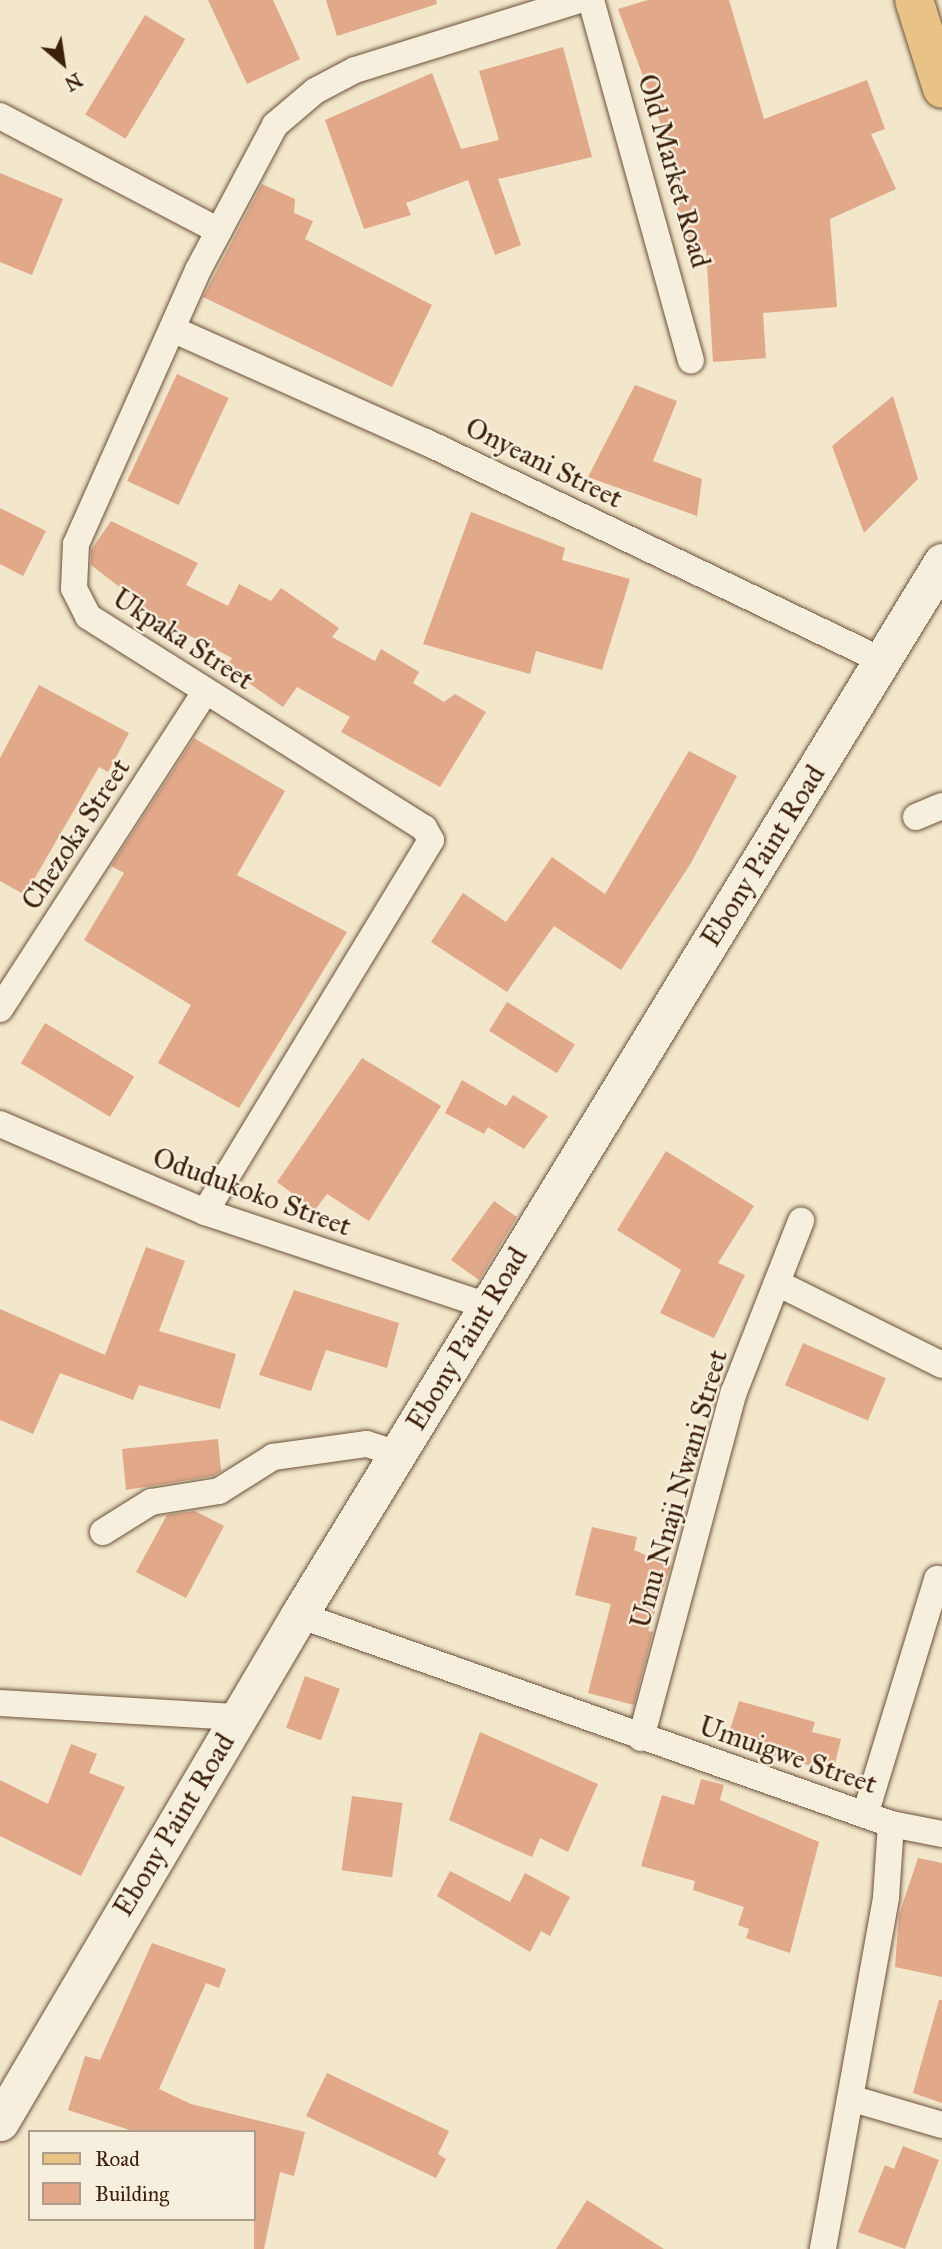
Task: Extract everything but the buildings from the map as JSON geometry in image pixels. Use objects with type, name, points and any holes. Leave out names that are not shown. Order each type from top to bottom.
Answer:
[{"type":"main road","points":[[914,0],[942,89]]},
{"type":"street","name":"Ukpaka Street","points":[[205,1212],[431,840],[424,828],[205,692],[89,616],[72,572],[76,544],[219,231],[275,125],[315,91],[377,61],[579,0]]},
{"type":"street","name":"Old Market Road","points":[[591,0],[691,360]]},
{"type":"street","points":[[0,116],[219,231]]},
{"type":"street","name":"Onyeani Street","points":[[174,330],[415,436],[883,661]]},
{"type":"street","name":"Ebony Paint Road","points":[[4,2104],[299,1615],[942,562]]},
{"type":"street","name":"Chezoka Street","points":[[0,1009],[205,692]]},
{"type":"street","points":[[916,817],[942,806]]},
{"type":"street","name":"Odudukoko Street","points":[[0,1124],[205,1212],[487,1306]]},
{"type":"street","name":"Umu Nnaji Nwani Street","points":[[641,1738],[734,1392],[802,1221]]},
{"type":"street","points":[[777,1283],[942,1365]]},
{"type":"street","points":[[103,1532],[151,1502],[219,1491],[273,1457],[367,1444],[397,1454]]},
{"type":"street","points":[[865,1815],[937,1579]]},
{"type":"street","name":"Umuigwe Street","points":[[299,1615],[641,1738],[891,1824],[886,1898],[853,2099],[823,2249]]},
{"type":"street","points":[[0,1703],[238,1717]]},
{"type":"street","points":[[891,1824],[942,1834]]},
{"type":"street","points":[[853,2099],[942,2125]]}]
